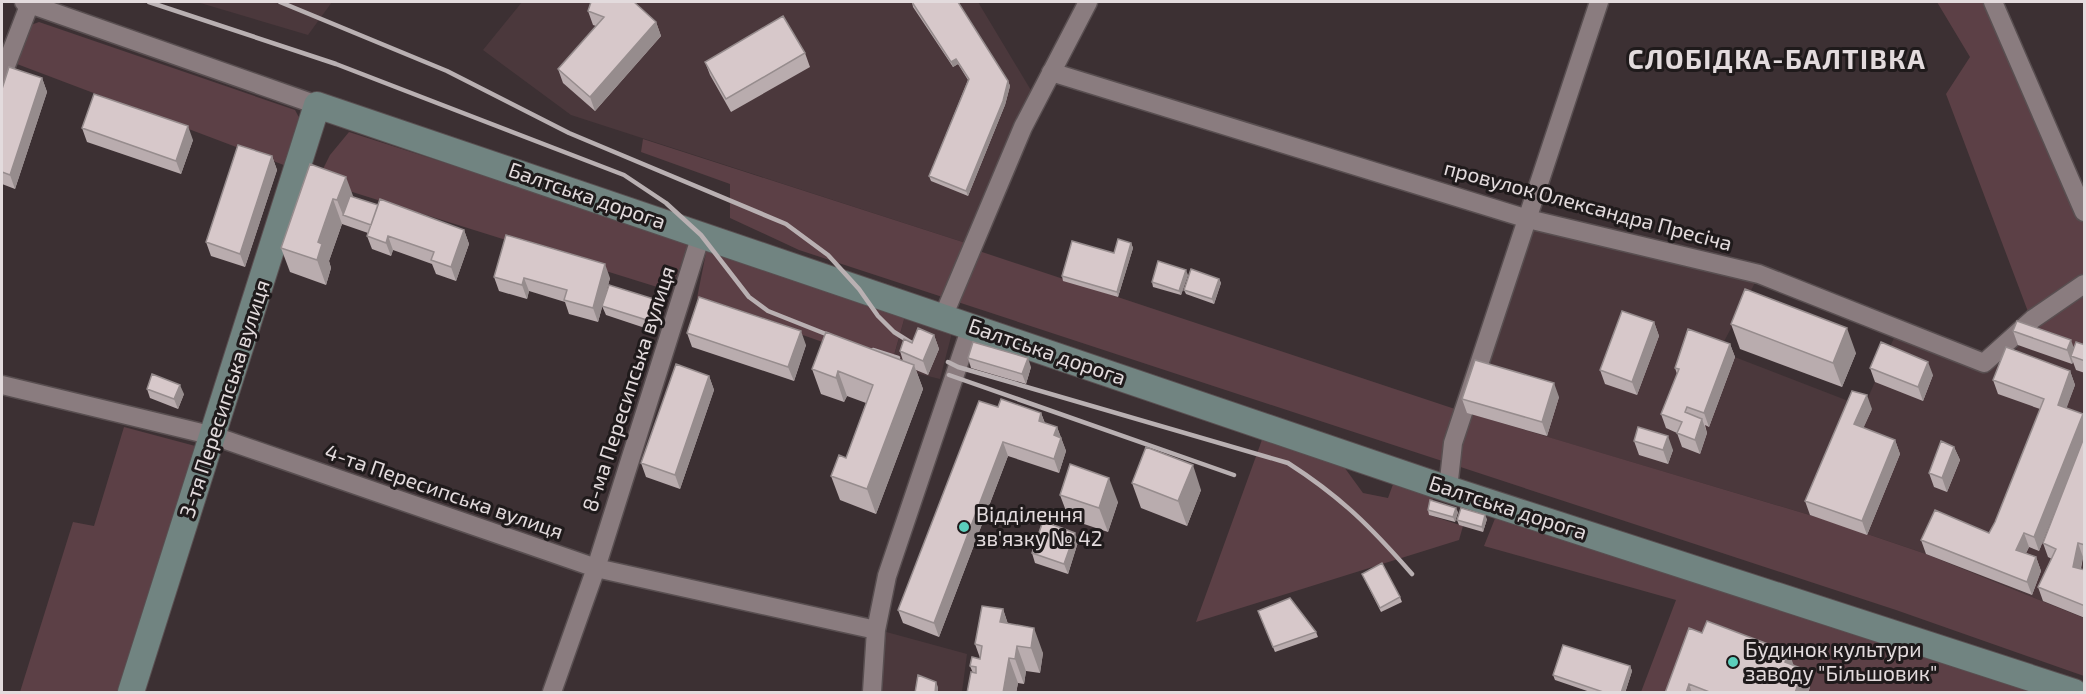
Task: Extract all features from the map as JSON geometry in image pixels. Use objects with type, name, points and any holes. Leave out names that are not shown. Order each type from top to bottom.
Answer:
[{"type":"main road","name":"Балтська дорога","points":[[317,105],[1448,489],[2074,693]]},
{"type":"main road","name":"3-тя Пересипська вулиця","points":[[130,693],[214,436],[317,105]]},
{"type":"street","points":[[2,76],[27,2]]},
{"type":"street","name":"Балтська дорога","points":[[27,2],[317,105]]},
{"type":"street","points":[[943,317],[1023,128],[1088,2]]},
{"type":"street","points":[[1448,489],[1453,442],[1599,2]]},
{"type":"street","points":[[1993,2],[2085,212]]},
{"type":"street","name":"провулок Олександра Пресіча","points":[[1052,72],[1528,219],[1760,274],[1984,363],[2032,319],[2085,284]]},
{"type":"street","name":"8-ма Пересипська вулиця","points":[[552,693],[596,568],[702,235]]},
{"type":"street","points":[[872,693],[876,630],[887,576],[971,327]]},
{"type":"street","name":"4-та Пересипська вулиця","points":[[2,385],[214,436],[596,568],[876,630]]},
{"type":"shaded area","points":[[197,2],[332,2],[308,35]]},
{"type":"shaded area","points":[[522,2],[978,2],[1035,97],[972,245],[571,115],[483,50]]},
{"type":"shaded area","points":[[1937,2],[1993,2],[2084,218],[2084,281],[2030,317],[1946,94],[1970,57]]},
{"type":"shaded area","points":[[39,22],[295,110],[303,125],[289,167],[9,61],[20,29]]},
{"type":"shaded area","points":[[349,132],[691,242],[670,291],[317,181],[330,155]]},
{"type":"shaded area","points":[[643,139],[972,245],[976,250],[1458,410],[1823,519],[1926,554],[2084,618],[2084,676],[1896,610],[799,250],[730,218],[730,184],[641,152]]},
{"type":"shaded area","points":[[1531,222],[1758,277],[1719,351],[1864,407],[1897,331],[1983,365],[2011,361],[2022,335],[2084,357],[2084,618],[1926,554],[1823,519],[1467,413]]},
{"type":"shaded area","points":[[707,248],[905,316],[891,366],[697,298]]},
{"type":"shaded area","points":[[2084,291],[2084,357],[2022,335]]},
{"type":"shaded area","points":[[905,316],[953,329],[940,379],[891,367]]},
{"type":"shaded area","points":[[124,427],[199,447],[120,692],[20,692],[73,522],[94,526]]},
{"type":"shaded area","points":[[1263,437],[1339,460],[1363,493],[1388,498],[1396,476],[1436,488],[1429,515],[1463,526],[1459,540],[1196,622]]},
{"type":"shaded area","points":[[1498,511],[2036,692],[1641,692],[1676,600],[1484,546]]},
{"type":"shaded area","points":[[879,630],[967,654],[962,692],[883,692]]},
{"type":"building","points":[[591,2],[634,2],[656,22],[590,97],[558,69],[604,17],[588,11]]},
{"type":"building","points":[[912,2],[958,2],[1008,81],[1003,101],[966,191],[929,176],[969,79],[956,59],[951,62]]},
{"type":"building","points":[[783,16],[805,53],[726,99],[705,62]]},
{"type":"building","points":[[9,67],[42,78],[10,175],[2,172],[2,89]]},
{"type":"building","points":[[94,94],[188,126],[176,161],[82,128]]},
{"type":"building","points":[[238,145],[272,156],[240,254],[206,242]]},
{"type":"building","points":[[310,164],[346,177],[337,200],[333,199],[318,242],[322,244],[317,260],[281,248]]},
{"type":"building","points":[[350,196],[378,205],[371,225],[343,215]]},
{"type":"building","points":[[380,199],[464,230],[451,267],[431,260],[434,252],[388,236],[386,243],[367,236]]},
{"type":"building","points":[[506,235],[605,264],[593,308],[564,300],[567,290],[524,278],[522,285],[494,277]]},
{"type":"building","points":[[1118,239],[1131,243],[1117,292],[1062,276],[1072,241],[1114,253]]},
{"type":"building","points":[[1158,261],[1186,270],[1179,291],[1152,282]]},
{"type":"building","points":[[1191,269],[1219,279],[1212,299],[1184,290]]},
{"type":"building","points":[[609,285],[657,300],[650,321],[602,306]]},
{"type":"building","points":[[1745,289],[1847,328],[1833,363],[1731,324]]},
{"type":"building","points":[[699,297],[801,331],[788,367],[687,333]]},
{"type":"building","points":[[1622,311],[1654,322],[1632,382],[1600,370]]},
{"type":"building","points":[[2017,321],[2071,340],[2067,350],[2013,331]]},
{"type":"building","points":[[918,328],[934,335],[923,361],[900,351],[904,339],[912,343]]},
{"type":"building","points":[[1688,329],[1730,344],[1704,413],[1687,407],[1685,412],[1702,419],[1695,440],[1677,433],[1682,422],[1661,414],[1679,369],[1675,368]]},
{"type":"building","points":[[826,332],[914,365],[867,489],[831,476],[839,455],[846,458],[873,385],[838,371],[836,378],[812,369]]},
{"type":"building","points":[[973,342],[1028,358],[1022,374],[968,358]]},
{"type":"building","points":[[1881,342],[1928,362],[1918,387],[1870,368]]},
{"type":"building","points":[[2076,342],[2085,345],[2085,361],[2071,356]]},
{"type":"building","points":[[2006,347],[2070,371],[2058,405],[2083,414],[2034,537],[2024,533],[2016,550],[2036,557],[2027,582],[1921,540],[1935,510],[1989,533],[1995,522],[2044,399],[1993,380]]},
{"type":"building","points":[[1475,360],[1554,383],[1542,422],[1462,399]]},
{"type":"building","points":[[676,364],[709,376],[675,475],[641,463]]},
{"type":"building","points":[[152,374],[180,385],[174,399],[147,389]]},
{"type":"building","points":[[1852,391],[1867,395],[1854,424],[1895,440],[1862,521],[1805,501]]},
{"type":"building","points":[[1001,399],[1041,413],[1039,421],[1057,427],[1054,435],[1061,438],[1054,459],[1003,442],[934,623],[898,610],[979,401],[998,407]]},
{"type":"building","points":[[1638,427],[1668,436],[1663,450],[1634,441]]},
{"type":"building","points":[[2085,435],[2085,545],[2078,543],[2073,567],[2085,570],[2085,606],[2038,587],[2056,549],[2043,543]]},
{"type":"building","points":[[1941,441],[1954,447],[1942,478],[1929,473]]},
{"type":"building","points":[[1146,447],[1193,465],[1178,501],[1132,483]]},
{"type":"building","points":[[1070,464],[1109,478],[1099,508],[1060,495]]},
{"type":"building","points":[[1430,500],[1456,508],[1453,517],[1428,510]]},
{"type":"building","points":[[1461,508],[1485,515],[1482,527],[1457,520]]},
{"type":"building","points":[[1043,521],[1075,533],[1064,564],[1032,553]]},
{"type":"building","points":[[1382,563],[1400,597],[1380,608],[1362,574]]},
{"type":"building","points":[[1290,598],[1316,632],[1273,647],[1258,611]]},
{"type":"building","points":[[982,606],[1003,609],[1000,622],[1034,628],[1031,648],[1017,646],[1015,659],[1009,658],[1003,693],[967,693],[971,672],[976,673],[976,667],[970,666],[972,657],[980,659],[982,646],[975,644]]},
{"type":"building","name":"Будинок культури заводу \"Більшовик\"","points":[[1707,621],[1789,652],[1785,662],[1803,669],[1795,693],[1712,693],[1689,684],[1686,693],[1665,693],[1689,628],[1702,633]]},
{"type":"building","points":[[1563,645],[1630,666],[1621,693],[1606,693],[1553,675]]},
{"type":"building","points":[[918,675],[936,682],[935,693],[915,693]]},
{"type":"railway","points":[[149,2],[336,64],[624,175],[666,203],[701,235],[749,297],[768,311],[841,340]]},
{"type":"railway","points":[[280,2],[447,71],[569,133],[786,224],[828,255],[859,289],[878,316],[894,332],[918,347]]},
{"type":"railway","points":[[873,350],[898,358]]},
{"type":"railway","points":[[948,362],[958,367],[1288,463],[1324,488],[1354,514],[1412,574]]},
{"type":"railway","points":[[949,375],[1234,475]]},
{"type":"place","name":"Відділення зв'язку № 42","points":[[964,527]]},
{"type":"place","name":"Будинок культури заводу \"Більшовик\"","points":[[1733,662]]},
{"type":"district","name":"СЛОБІДКА-БАЛТІВКА","points":[[1777,60]]}]
